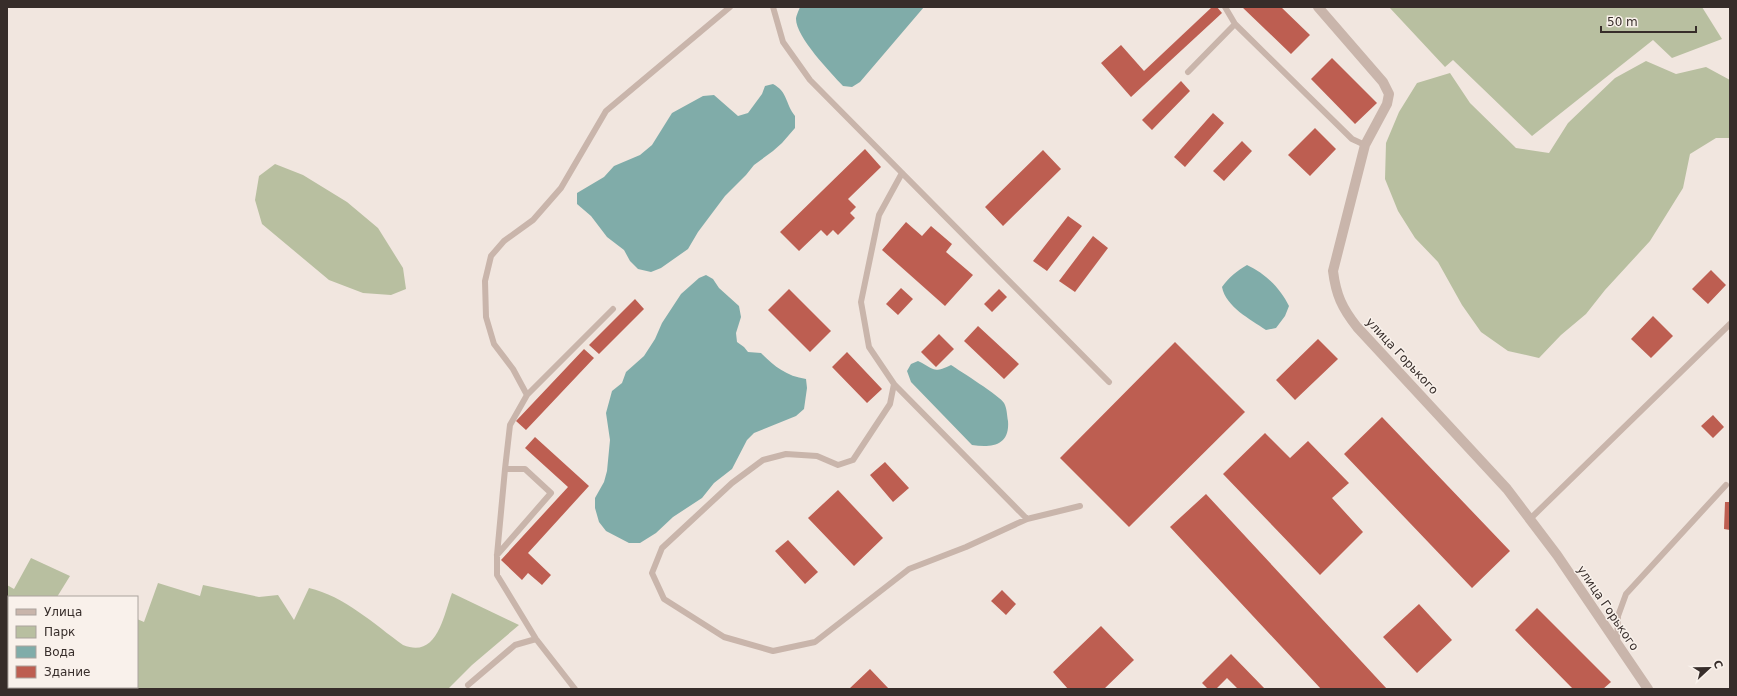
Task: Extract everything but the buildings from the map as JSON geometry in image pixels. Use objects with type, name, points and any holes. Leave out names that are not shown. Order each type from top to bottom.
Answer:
[{"type":"street","name":"улица Горького","points":[[1318,7],[1383,82],[1389,94],[1387,104],[1365,145],[1333,271],[1335,289],[1345,312],[1507,489],[1557,555],[1648,689]]},
{"type":"lane","points":[[527,395],[513,369],[494,344],[486,317],[485,281],[491,256],[504,241],[533,220],[561,188],[606,112],[730,7]]},
{"type":"lane","points":[[773,7],[783,42],[810,80],[1109,382]]},
{"type":"lane","points":[[1225,7],[1235,24],[1352,139],[1365,145]]},
{"type":"lane","points":[[1188,72],[1235,24]]},
{"type":"lane","points":[[902,173],[879,215],[861,302],[869,347],[894,384],[1028,519]]},
{"type":"lane","points":[[575,689],[536,639],[497,575],[497,555],[505,469],[510,425],[527,395],[613,309]]},
{"type":"lane","points":[[1530,520],[1730,324]]},
{"type":"lane","points":[[894,384],[890,404],[853,460],[838,465],[817,456],[786,454],[763,460],[732,484],[662,548],[652,573],[664,599],[724,637],[773,651],[816,642],[909,568],[966,547],[1028,519],[1080,506]]},
{"type":"lane","points":[[497,555],[551,494],[525,469],[505,469]]},
{"type":"lane","points":[[1617,644],[1618,616],[1626,594],[1726,485]]},
{"type":"lane","points":[[468,686],[515,645],[536,639]]},
{"type":"green space","points":[[1389,7],[1702,7],[1722,39],[1672,58],[1653,40],[1532,136],[1453,60],[1445,67]]},
{"type":"green space","points":[[1646,61],[1676,74],[1706,67],[1730,80],[1730,138],[1716,138],[1690,154],[1683,188],[1650,241],[1605,290],[1586,314],[1561,335],[1539,358],[1508,351],[1481,332],[1462,305],[1438,262],[1415,238],[1398,211],[1385,179],[1386,143],[1399,112],[1417,83],[1450,73],[1470,103],[1516,148],[1549,153],[1568,123],[1615,78]]},
{"type":"green space","points":[[275,164],[303,175],[347,202],[378,228],[403,268],[406,289],[391,295],[363,293],[329,280],[262,224],[255,200],[259,176]]},
{"type":"green space","points":[[31,558],[70,576],[58,596],[8,596],[8,688],[138,688],[138,619],[144,622],[158,583],[200,596],[203,585],[259,597],[278,595],[294,620],[309,588],[334,597],[370,620],[403,645],[414,648],[424,646],[431,641],[437,633],[442,624],[452,593],[519,625],[472,665],[448,689],[7,689],[7,585],[14,589]]},
{"type":"water","points":[[800,7],[924,7],[860,82],[852,87],[843,86],[808,45],[798,27],[796,19]]},
{"type":"water","points":[[773,84],[784,94],[789,107],[795,116],[795,128],[782,143],[754,165],[725,196],[698,232],[688,249],[661,268],[651,272],[638,269],[630,261],[624,250],[607,237],[591,216],[577,204],[577,193],[604,177],[614,166],[640,155],[652,145],[672,113],[703,96],[714,95],[738,116],[748,113],[762,94],[765,86]]},
{"type":"water","points":[[1247,265],[1260,272],[1272,282],[1282,294],[1289,306],[1285,316],[1276,328],[1266,330],[1233,306],[1224,294],[1222,287],[1225,283],[1233,274]]},
{"type":"water","points":[[706,275],[713,279],[719,288],[739,306],[741,317],[736,333],[737,342],[748,352],[761,353],[786,373],[806,379],[807,388],[804,409],[796,416],[754,433],[747,440],[732,469],[714,483],[702,498],[673,517],[656,533],[640,543],[629,543],[606,531],[599,522],[595,508],[595,498],[604,482],[607,471],[610,440],[606,413],[612,391],[622,383],[626,372],[644,356],[655,339],[662,323],[681,294],[699,278]]},
{"type":"water","points":[[918,361],[937,370],[951,365],[988,389],[1001,400],[1006,407],[1008,421],[1006,436],[998,444],[986,446],[972,445],[911,382],[907,371],[911,364]]}]
